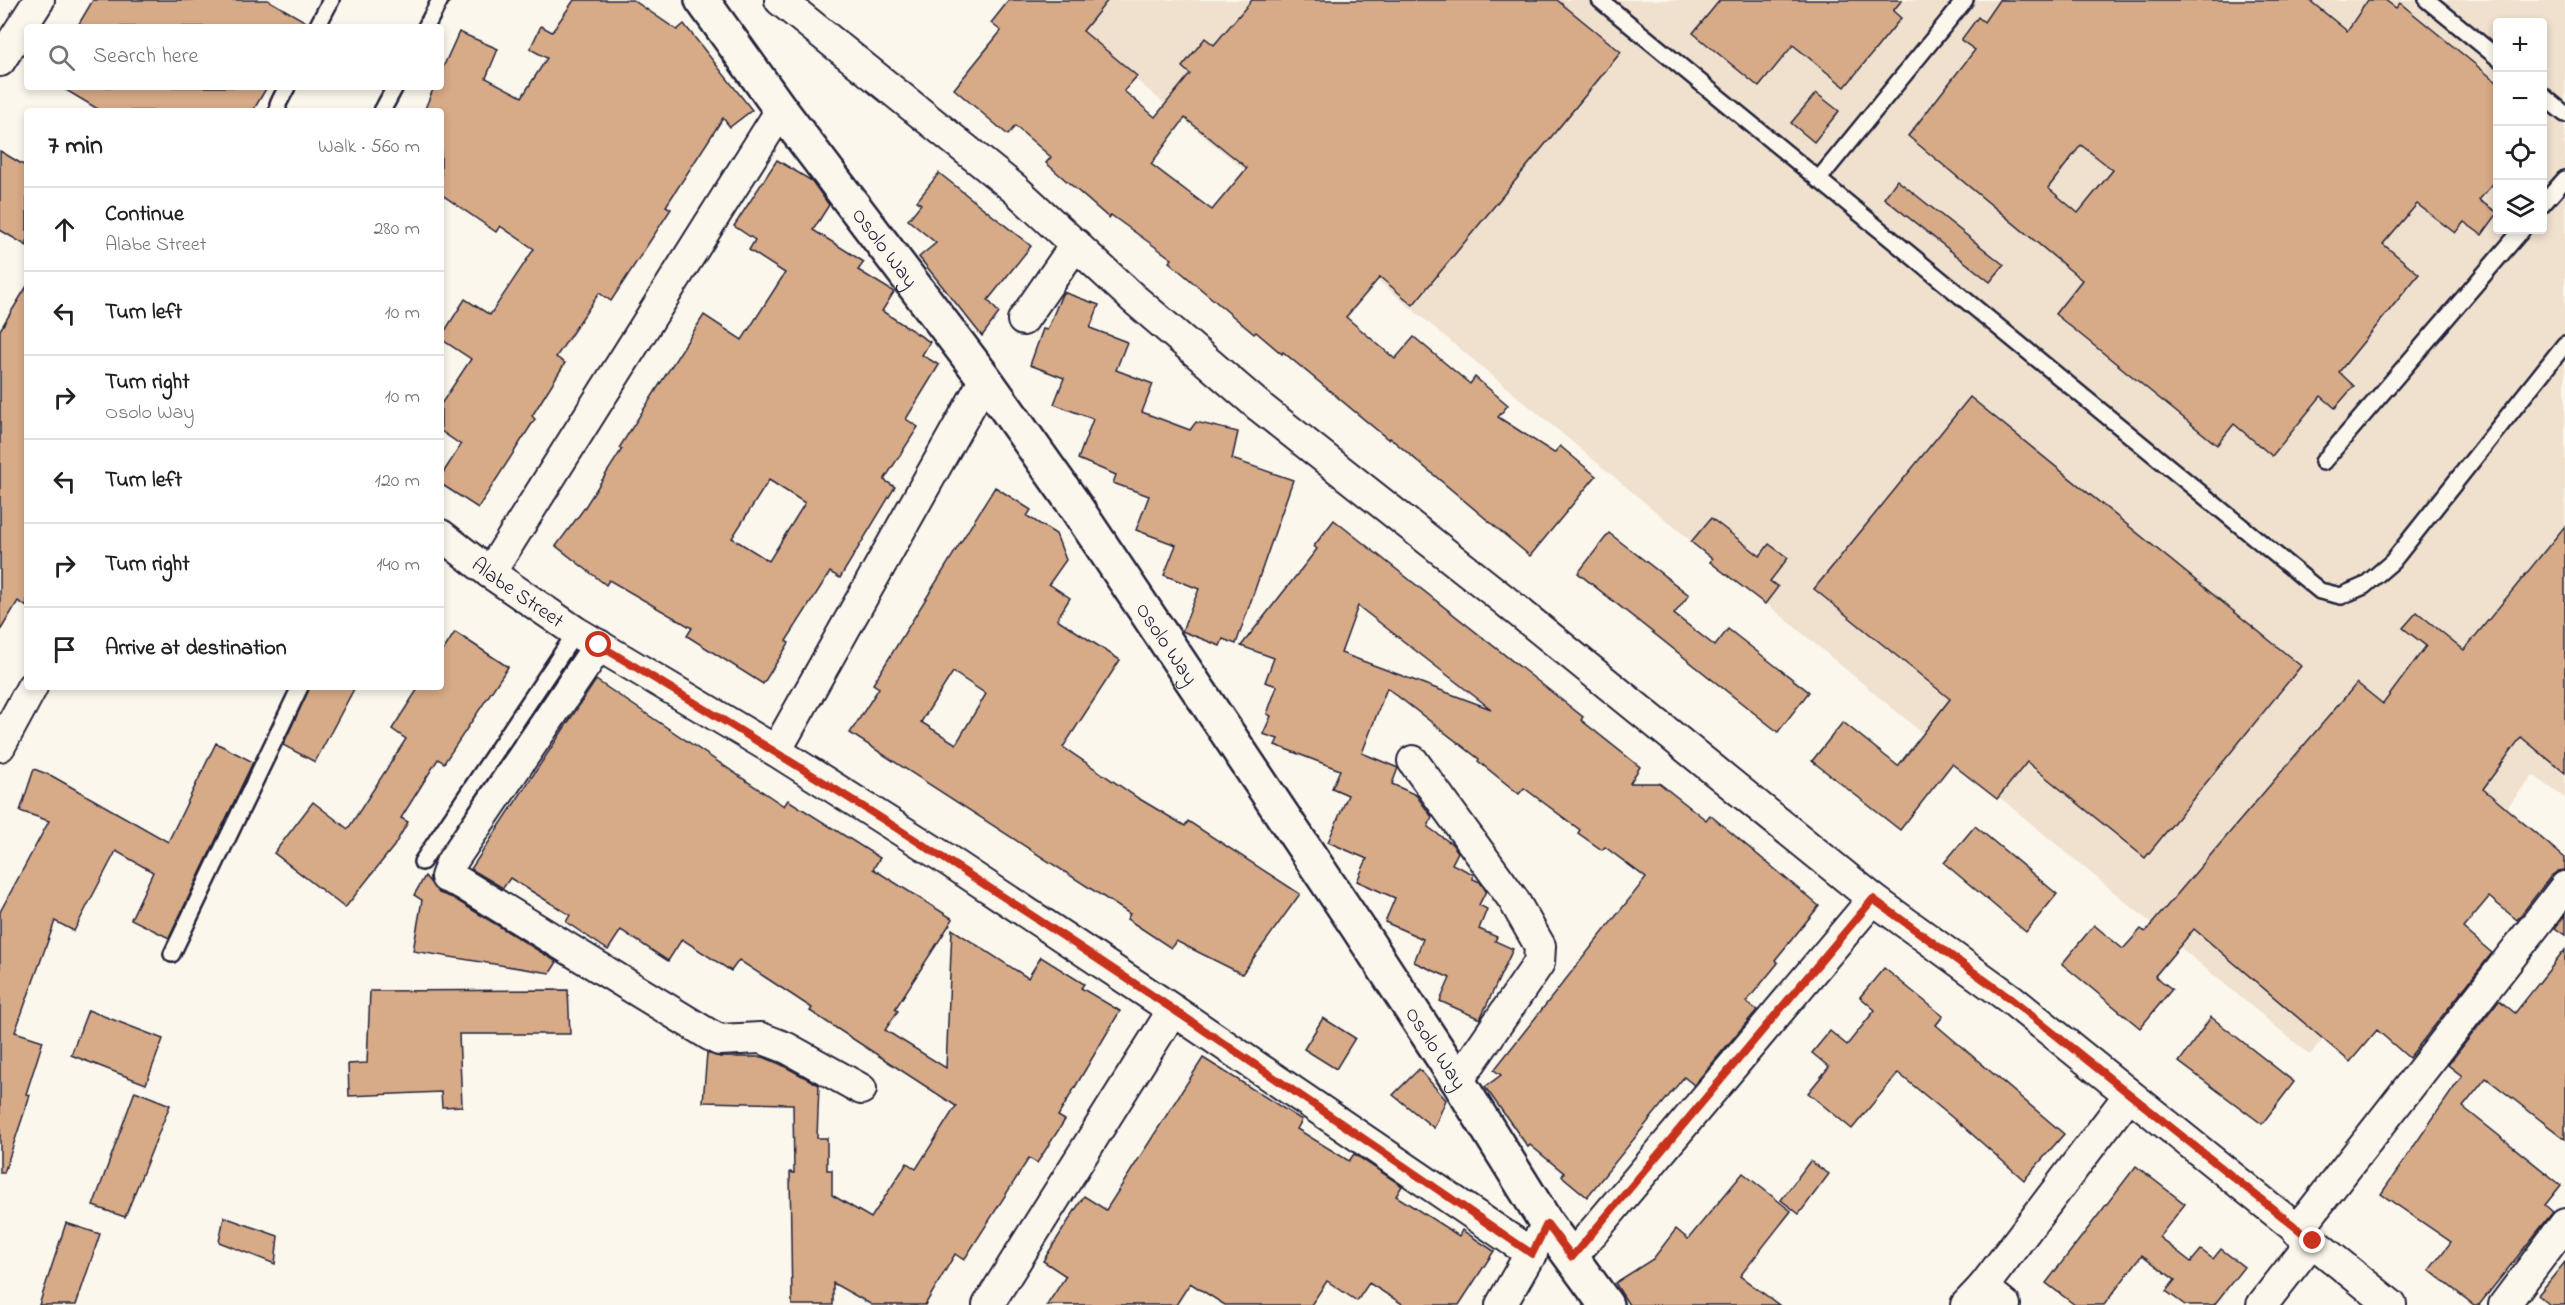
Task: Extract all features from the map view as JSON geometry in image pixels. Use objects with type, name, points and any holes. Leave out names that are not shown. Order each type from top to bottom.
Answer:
[{"type":"main road","name":"Osolo Way","points":[[702,0],[781,110],[985,379],[1071,500],[1356,925],[1458,1081],[1547,1224],[1606,1305]]},
{"type":"street","points":[[0,61],[39,0]]},
{"type":"street","points":[[780,0],[1015,189],[1133,298],[1260,407],[1493,591],[1873,899],[2012,1000],[2391,1305]]},
{"type":"street","points":[[490,573],[781,110]]},
{"type":"street","points":[[1023,320],[1076,244]]},
{"type":"street","points":[[776,751],[985,379]]},
{"type":"street","name":"Alabe Street","points":[[444,537],[490,573],[587,639],[776,751],[950,862],[1173,1010],[1532,1254]]},
{"type":"street","points":[[587,639],[451,863],[446,877],[461,883],[719,1040],[761,1038],[787,1048],[861,1089]]},
{"type":"street","points":[[0,746],[30,690]]},
{"type":"street","points":[[1413,760],[1513,899],[1540,946],[1539,963],[1458,1081]]},
{"type":"street","points":[[2262,1305],[2305,1236],[2565,886]]},
{"type":"street","points":[[1572,1257],[1873,899]]},
{"type":"street","points":[[988,1305],[1173,1010]]},
{"type":"street","points":[[1985,1299],[2129,1095]]},
{"type":"street","points":[[1501,1305],[1547,1224]]},
{"type":"street","points":[[2504,1305],[2565,1224]]},
{"type":"lane","points":[[319,24],[331,0]]},
{"type":"lane","points":[[428,24],[440,0]]},
{"type":"lane","points":[[1601,0],[2320,591],[2341,596],[2364,586],[2392,562],[2565,344]]},
{"type":"lane","points":[[1818,180],[1965,0]]},
{"type":"lane","points":[[2427,0],[2493,54]]},
{"type":"lane","points":[[278,108],[285,90]]},
{"type":"lane","points":[[384,108],[393,90]]},
{"type":"lane","points":[[2547,99],[2565,114]]},
{"type":"lane","points":[[2547,199],[2565,179]]},
{"type":"lane","points":[[2323,462],[2519,234]]},
{"type":"lane","points":[[422,862],[587,639]]},
{"type":"lane","points":[[172,954],[299,690]]},
{"type":"shaded area","points":[[1040,0],[2565,0],[2565,798],[2533,775],[2310,1055]]},
{"type":"building","points":[[93,0],[268,0],[308,23],[308,24],[79,24]]},
{"type":"building","points":[[574,0],[633,0],[677,30],[684,24],[752,110],[730,127],[723,118],[666,206],[671,209],[611,301],[599,293],[556,357],[565,363],[532,416],[535,419],[478,508],[444,486],[444,471],[461,445],[444,433],[444,400],[471,359],[444,341],[444,332],[465,299],[490,315],[534,249],[500,226],[496,232],[444,196],[444,108],[425,108],[433,90],[444,90],[444,65],[459,32],[498,49],[486,78],[522,97],[547,58],[530,49],[541,26],[552,32]]},
{"type":"building","points":[[1009,0],[1108,0],[1083,31],[1137,76],[1124,91],[1155,117],[1190,74],[1182,67],[1205,38],[1214,45],[1252,0],[1557,0],[1621,52],[1413,305],[1380,277],[1346,317],[1395,359],[1414,337],[1470,384],[1475,377],[1508,405],[1498,417],[1554,453],[1560,446],[1596,476],[1530,556],[1390,438],[1389,440],[1283,352],[1282,354],[1256,332],[1254,334],[1169,262],[1172,259],[1111,215],[1109,218],[1046,163],[1051,157],[1015,126],[1008,135],[954,89],[1001,31],[991,23]],"holes":[[[1185,118],[1247,168],[1212,210],[1151,164]]]},
{"type":"building","points":[[1720,0],[1902,0],[1893,11],[1901,18],[1845,87],[1793,45],[1759,87],[1693,33]]},
{"type":"building","points":[[1999,0],[2309,0],[2347,31],[2368,0],[2385,0],[2396,8],[2400,3],[2493,79],[2493,184],[2479,200],[2493,210],[2493,220],[2482,235],[2464,222],[2455,233],[2417,204],[2383,244],[2419,274],[2339,372],[2354,386],[2335,408],[2321,396],[2272,456],[2234,424],[2217,445],[2055,314],[2082,280],[1908,136],[1975,50],[1961,40],[1978,17],[1984,22]],"holes":[[[2081,145],[2113,170],[2078,213],[2048,188]]]},
{"type":"building","points":[[66,90],[265,90],[255,108],[96,108]]},
{"type":"building","points":[[1816,93],[1839,111],[1814,142],[1791,123]]},
{"type":"building","points":[[0,151],[24,165],[24,244],[0,230]]},
{"type":"building","points":[[777,160],[812,181],[829,205],[813,230],[864,262],[858,270],[894,292],[882,311],[930,342],[922,355],[939,365],[906,419],[918,427],[884,480],[895,487],[840,578],[830,572],[786,641],[789,643],[763,684],[687,636],[692,628],[609,580],[606,585],[556,546],[583,510],[622,449],[619,448],[704,315],[742,340],[785,273],[749,250],[755,240],[734,226]],"holes":[[[769,480],[805,503],[769,561],[732,538]]]},
{"type":"building","points":[[939,173],[1031,246],[988,300],[999,313],[982,336],[919,257],[936,243],[908,220],[921,204],[917,201]]},
{"type":"building","points":[[1897,180],[2004,265],[1990,282],[1884,198]]},
{"type":"building","points":[[24,291],[24,605],[18,601],[0,631],[0,330]]},
{"type":"building","points":[[1063,292],[1099,305],[1090,328],[1127,342],[1116,370],[1153,384],[1142,412],[1190,430],[1196,422],[1238,432],[1232,459],[1293,480],[1236,644],[1223,639],[1220,646],[1182,631],[1199,589],[1164,575],[1176,545],[1136,530],[1149,496],[1113,483],[1116,475],[1078,459],[1093,419],[1054,404],[1064,378],[1030,365],[1043,329],[1047,330]]},
{"type":"building","points":[[1970,397],[2301,666],[2145,858],[2027,762],[1997,799],[1952,764],[1900,830],[1812,761],[1843,722],[1898,766],[1950,699],[1814,589]]},
{"type":"building","points":[[995,487],[1031,510],[1027,516],[1056,534],[1066,560],[1049,584],[1070,598],[1057,619],[1120,660],[1063,747],[1138,798],[1185,826],[1188,821],[1300,894],[1242,974],[1176,941],[1171,948],[1127,919],[1130,914],[850,733],[879,688],[873,684]],"holes":[[[953,672],[986,694],[956,744],[921,722]]]},
{"type":"building","points":[[1711,518],[1760,556],[1769,544],[1788,558],[1770,581],[1778,587],[1765,604],[1710,562],[1712,559],[1691,542]]},
{"type":"building","points":[[1334,520],[1583,717],[1581,720],[1640,767],[1630,783],[1659,783],[1706,820],[1710,815],[1819,906],[1775,960],[1778,963],[1746,1002],[1757,1010],[1694,1085],[1684,1077],[1587,1197],[1562,1176],[1564,1173],[1530,1145],[1528,1147],[1485,1087],[1501,1075],[1494,1070],[1646,878],[1605,847],[1602,850],[1578,833],[1580,830],[1524,788],[1519,794],[1478,761],[1479,759],[1387,688],[1362,753],[1398,768],[1392,784],[1416,795],[1432,817],[1428,827],[1452,844],[1458,852],[1452,864],[1473,874],[1473,879],[1480,882],[1486,891],[1479,905],[1487,909],[1479,929],[1497,937],[1495,941],[1513,949],[1480,1019],[1440,1001],[1450,978],[1414,962],[1423,939],[1385,922],[1395,898],[1357,881],[1367,859],[1328,842],[1348,795],[1332,788],[1340,770],[1275,745],[1278,739],[1263,734],[1271,716],[1267,714],[1277,686],[1265,682],[1274,658],[1241,646],[1317,549],[1314,546]],"holes":[[[1358,606],[1491,709],[1341,653]]]},
{"type":"building","points":[[2565,526],[2565,773],[2521,737],[2483,789],[2565,858],[2565,870],[2558,871],[2551,876],[2517,920],[2489,897],[2463,928],[2492,953],[2409,1058],[2377,1030],[2350,1062],[2194,929],[2155,976],[2172,989],[2140,1028],[2062,964],[2094,925],[2123,949],[2141,929],[2145,932],[2357,683],[2383,704],[2426,646],[2403,628],[2417,612],[2464,650]]},
{"type":"building","points":[[1609,533],[1689,595],[1674,614],[1715,646],[1728,629],[1809,692],[1778,732],[1578,573]]},
{"type":"building","points":[[455,632],[508,667],[444,763],[438,759],[401,818],[408,822],[394,846],[345,908],[274,853],[313,802],[348,829],[406,739],[392,729],[417,690],[444,690],[444,649]]},
{"type":"building","points":[[596,680],[784,806],[788,800],[880,858],[873,869],[953,919],[895,1009],[898,1011],[885,1030],[946,1068],[952,929],[1028,978],[1041,957],[1084,984],[1081,988],[1120,1011],[1058,1116],[1065,1120],[1037,1163],[1029,1158],[964,1260],[955,1254],[925,1305],[872,1305],[833,1283],[833,1305],[792,1305],[790,1172],[794,1173],[793,1104],[703,1102],[707,1053],[720,1057],[763,1057],[819,1085],[817,1138],[827,1138],[827,1170],[832,1170],[832,1195],[871,1218],[907,1163],[916,1169],[956,1106],[810,1011],[812,1008],[739,960],[731,971],[682,939],[668,961],[621,930],[608,950],[566,922],[570,915],[510,878],[503,888],[471,869]]},
{"type":"building","points":[[309,690],[353,690],[315,762],[283,745]]},
{"type":"building","points":[[216,743],[253,762],[169,938],[131,919],[153,872],[116,851],[74,931],[55,921],[15,1032],[43,1041],[26,1094],[30,1095],[4,1173],[0,1173],[0,912],[49,821],[20,811],[34,769],[52,776],[168,842]]},
{"type":"building","points":[[1975,826],[2057,894],[2026,932],[1944,863]]},
{"type":"building","points":[[425,876],[439,893],[453,898],[557,962],[550,973],[413,951],[422,900],[414,895]]},
{"type":"building","points":[[2565,915],[2565,935],[2555,928]]},
{"type":"building","points":[[2565,950],[2565,1139],[2486,1078],[2463,1107],[2561,1185],[2545,1205],[2553,1212],[2479,1305],[2474,1305],[2429,1270],[2451,1242],[2381,1194],[2462,1076],[2448,1065],[2499,1000],[2515,1013]]},
{"type":"building","points":[[1884,968],[1943,1016],[1936,1025],[2064,1134],[2024,1180],[1898,1073],[1852,1129],[1808,1093],[1829,1067],[1812,1053],[1830,1031],[1847,1045],[1875,1010],[1860,997]]},
{"type":"building","points":[[568,990],[570,1034],[459,1034],[462,1106],[442,1107],[441,1092],[349,1096],[348,1064],[367,1063],[370,991]]},
{"type":"building","points":[[88,1010],[163,1039],[146,1084],[71,1055]]},
{"type":"building","points":[[2211,1017],[2294,1082],[2262,1124],[2179,1062]]},
{"type":"building","points":[[1323,1018],[1355,1038],[1336,1069],[1304,1049]]},
{"type":"building","points":[[1203,1058],[1302,1120],[1297,1129],[1349,1161],[1354,1154],[1402,1186],[1396,1196],[1459,1236],[1462,1230],[1494,1251],[1459,1305],[1404,1305],[1369,1283],[1357,1301],[1327,1281],[1311,1305],[1225,1305],[1190,1283],[1176,1305],[1047,1305],[1066,1276],[1043,1261],[1084,1196],[1106,1210]]},
{"type":"building","points":[[1419,1069],[1446,1100],[1434,1128],[1393,1095]]},
{"type":"building","points":[[135,1091],[170,1105],[125,1217],[93,1206]]},
{"type":"building","points":[[1810,1161],[1829,1174],[1799,1214],[1781,1200]]},
{"type":"building","points":[[2136,1166],[2185,1204],[2159,1237],[2191,1262],[2201,1250],[2213,1259],[2221,1249],[2244,1267],[2214,1305],[2185,1305],[2166,1291],[2175,1280],[2142,1255],[2104,1305],[2075,1305],[2046,1283]]},
{"type":"building","points":[[1743,1173],[1791,1211],[1740,1276],[1779,1305],[1629,1305],[1615,1283],[1653,1259],[1676,1229],[1688,1239]]},
{"type":"building","points":[[224,1217],[278,1236],[275,1264],[219,1242]]},
{"type":"building","points":[[66,1223],[100,1234],[76,1305],[39,1305]]},
{"type":"building","points":[[2565,1262],[2565,1305],[2550,1305],[2538,1295]]},
{"type":"route","points":[[599,645],[776,751],[940,855],[1532,1254],[1547,1224],[1572,1257],[1873,899],[2012,1000],[2297,1231],[2313,1241]]}]
